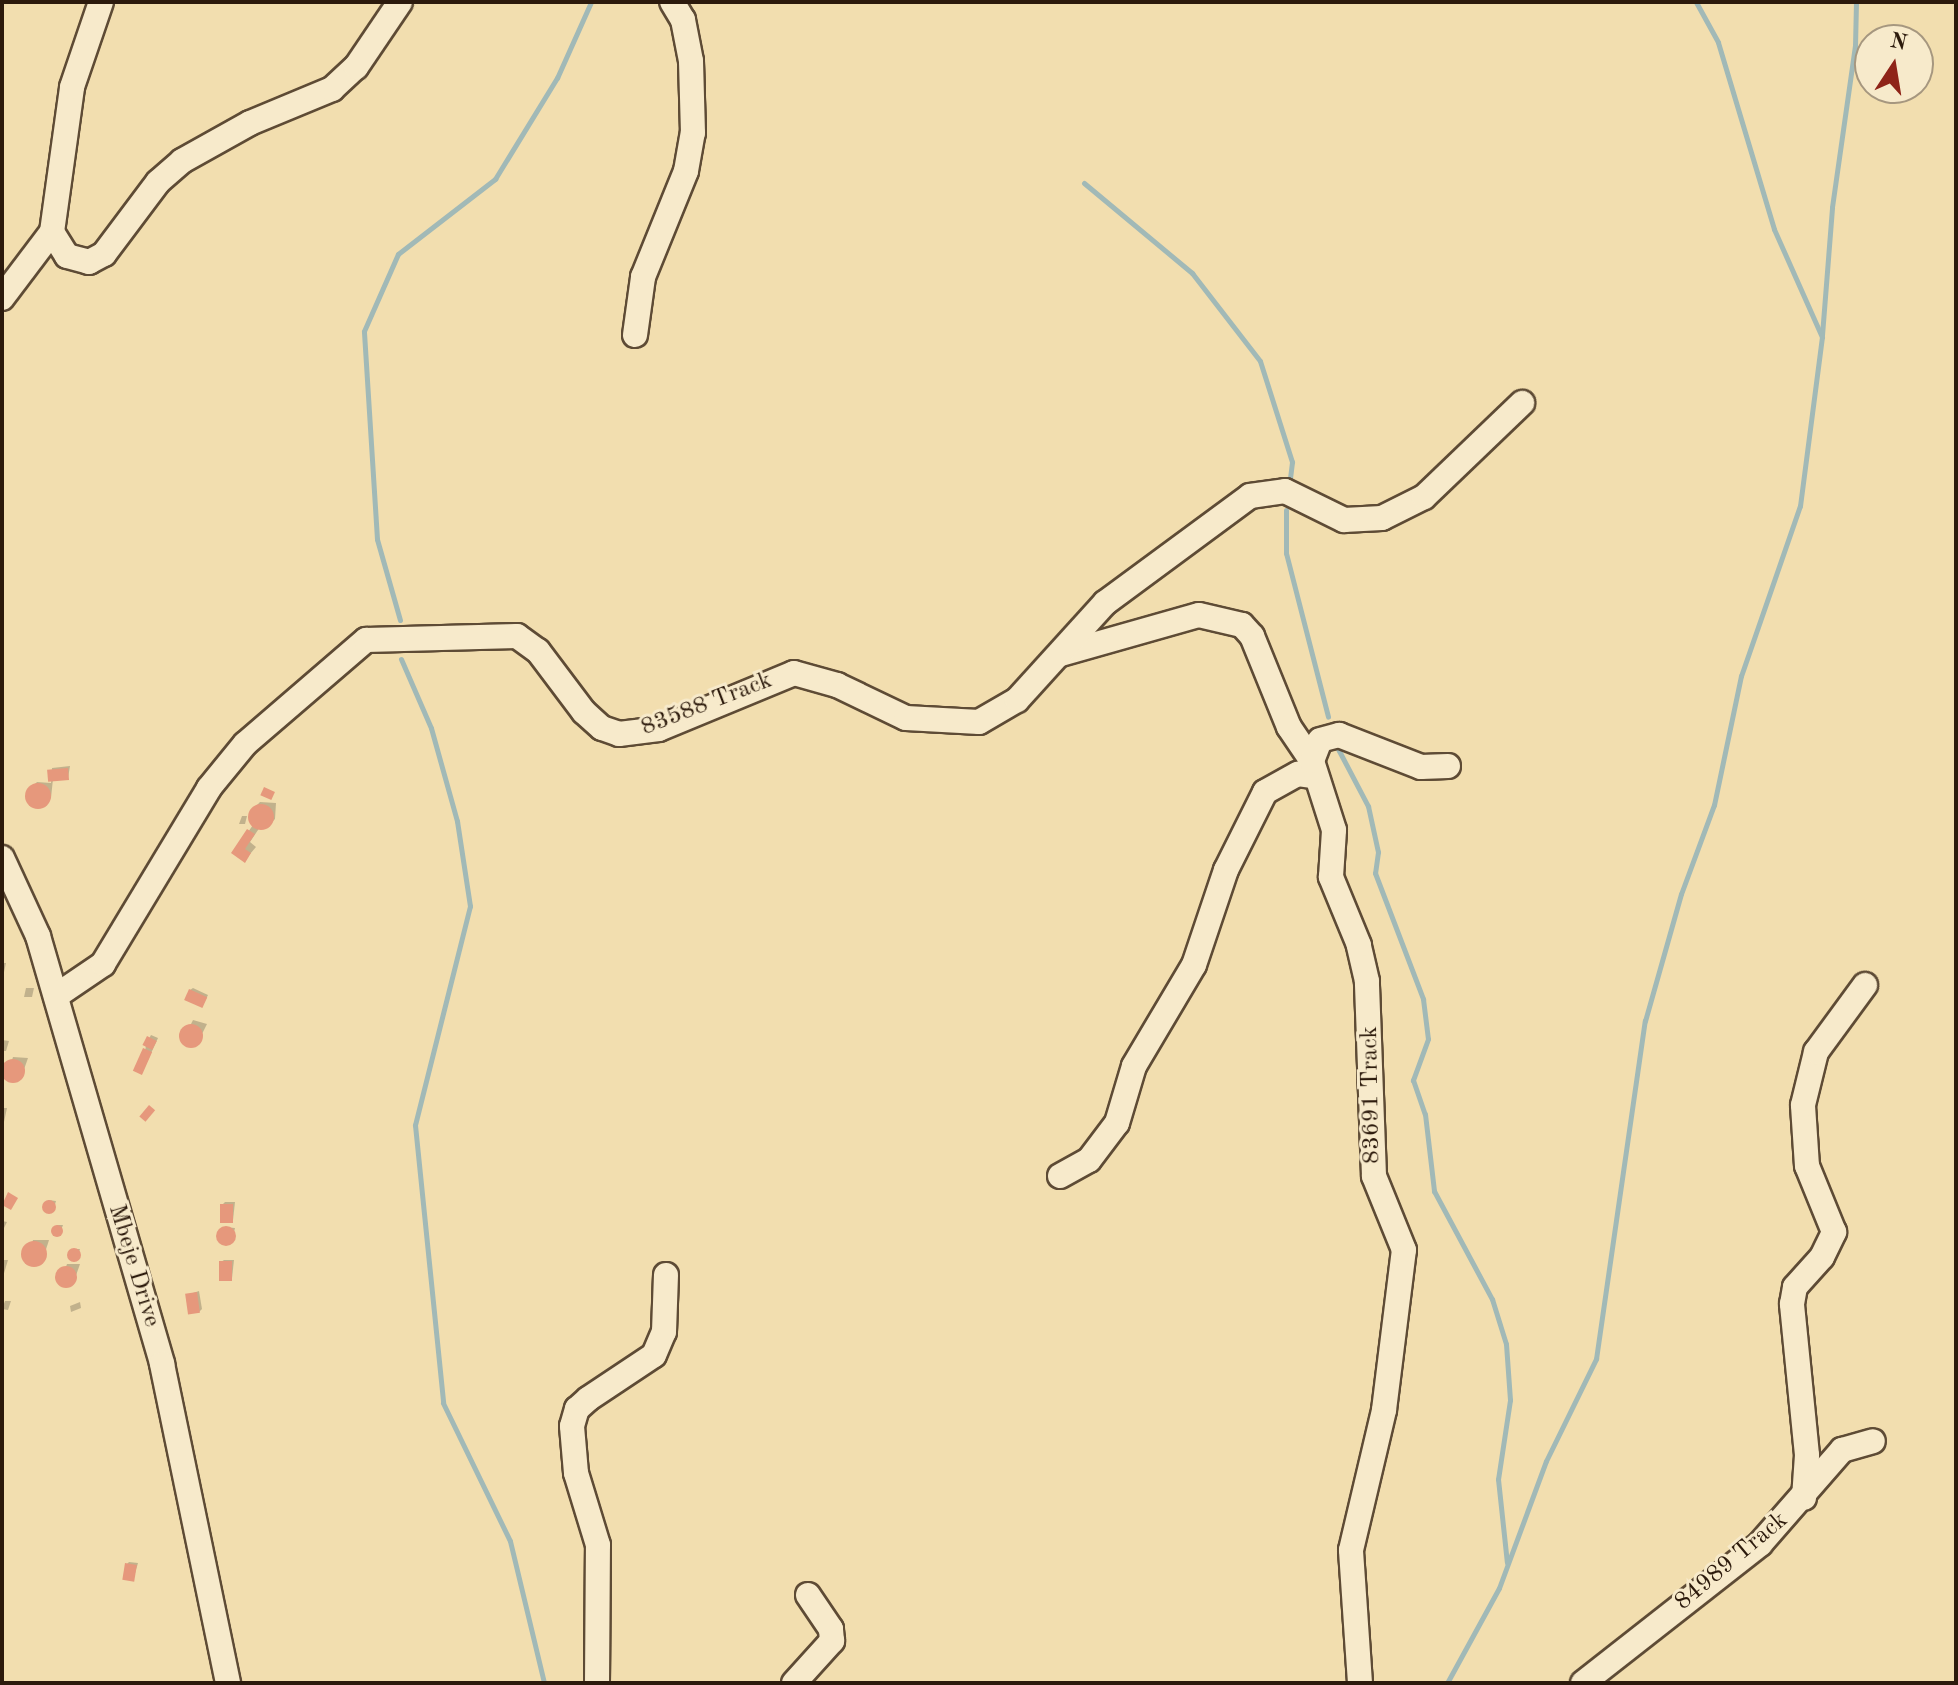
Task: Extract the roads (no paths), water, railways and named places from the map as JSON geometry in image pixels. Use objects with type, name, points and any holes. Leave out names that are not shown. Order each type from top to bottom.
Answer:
[{"type":"street","points":[[2,298],[52,232],[72,87],[101,2]]},
{"type":"street","points":[[52,232],[74,261],[89,262],[104,254],[158,182],[182,161],[345,79],[400,2]]},
{"type":"street","points":[[635,335],[643,277],[686,171],[693,133],[691,61],[683,20],[672,2]]},
{"type":"street","name":"83588 Track","points":[[56,996],[103,964],[201,801],[245,744],[366,640],[517,636],[538,651],[569,698],[602,728],[619,734],[659,729],[794,673],[837,685],[906,718],[979,722],[1017,700],[1105,603],[1250,496],[1285,491],[1344,520],[1382,518],[1424,497],[1522,403]]},
{"type":"street","name":"83691 Track","points":[[1061,654],[1199,615],[1242,625],[1252,636],[1289,727],[1313,768],[1334,830],[1331,877],[1359,945],[1367,981],[1374,1176],[1404,1250],[1382,1424],[1351,1550],[1360,1683]]},
{"type":"street","points":[[1060,1176],[1089,1160],[1117,1123],[1127,1082],[1194,965],[1226,870],[1265,792],[1313,768],[1320,740],[1339,735],[1421,767],[1448,766]]},
{"type":"street","name":"Mbeje Drive","points":[[2,858],[38,936],[162,1364],[228,1683]]},
{"type":"street","points":[[1804,1498],[1807,1455],[1792,1304],[1795,1287],[1822,1257],[1834,1232],[1807,1166],[1803,1105],[1816,1052],[1865,985]]},
{"type":"street","points":[[597,1683],[598,1545],[581,1500],[572,1426],[577,1409],[588,1399],[654,1355],[664,1332],[666,1275]]},
{"type":"street","name":"84989 Track","points":[[1583,1683],[1760,1544],[1804,1498],[1842,1450],[1873,1441]]},
{"type":"street","points":[[794,1683],[832,1641],[831,1629],[808,1595]]},
{"type":"waterway","points":[[400,620],[377,539],[364,331],[398,254],[495,179],[557,78],[591,2]]},
{"type":"waterway","points":[[1447,1683],[1499,1588],[1546,1461],[1596,1359],[1645,1021],[1681,894],[1714,805],[1741,676],[1800,506],[1822,337],[1774,229],[1718,42],[1696,2]]},
{"type":"waterway","points":[[1822,335],[1832,207],[1855,46],[1856,2]]},
{"type":"waterway","points":[[1084,183],[1192,273],[1260,361],[1292,462],[1289,486]]},
{"type":"waterway","points":[[1286,510],[1286,553],[1328,717]]},
{"type":"waterway","points":[[401,659],[431,728],[457,821],[470,906],[415,1125],[443,1403],[510,1541],[544,1683]]},
{"type":"waterway","points":[[1337,747],[1368,806],[1378,852],[1375,873],[1423,999],[1428,1039],[1413,1080],[1425,1114],[1434,1191],[1492,1299],[1506,1344],[1510,1400],[1498,1479],[1507,1563]]}]
